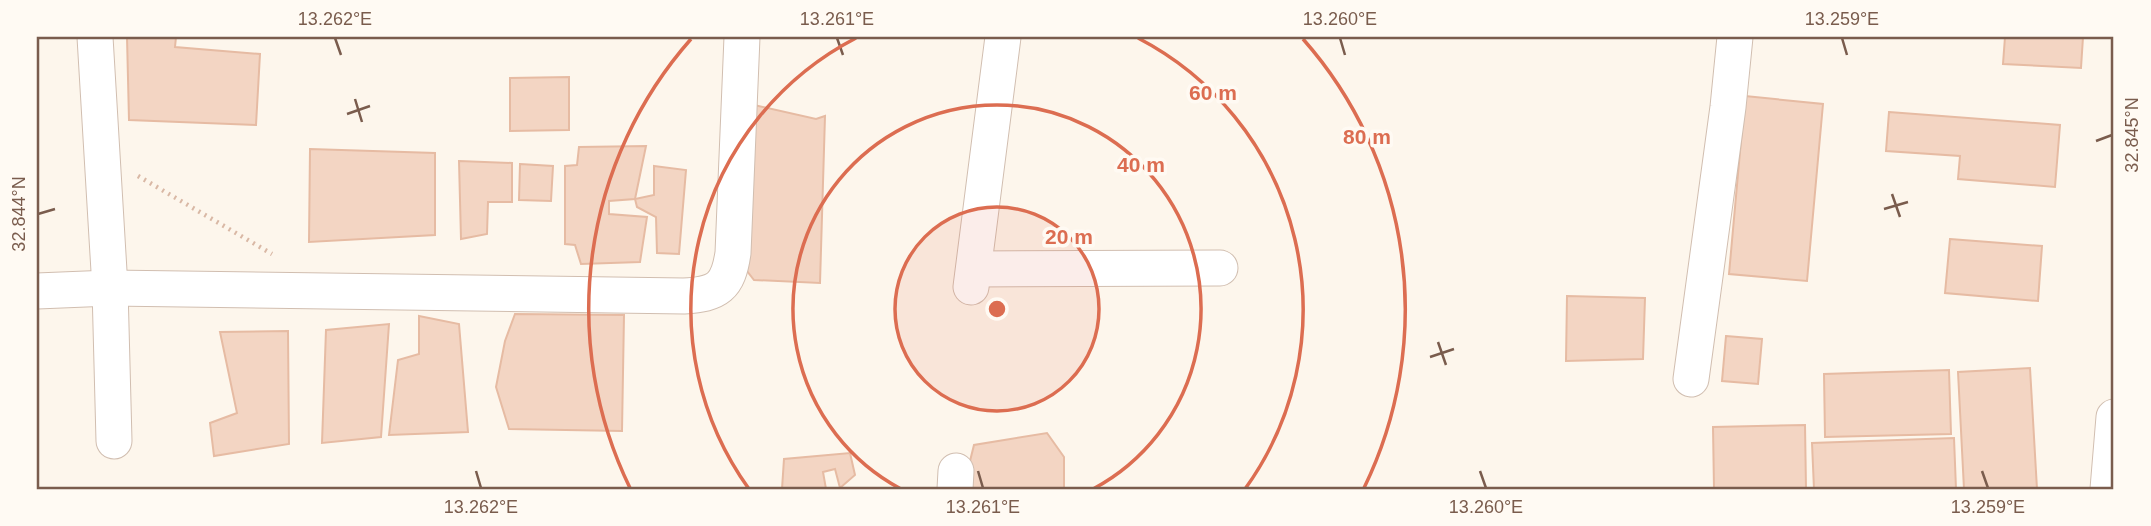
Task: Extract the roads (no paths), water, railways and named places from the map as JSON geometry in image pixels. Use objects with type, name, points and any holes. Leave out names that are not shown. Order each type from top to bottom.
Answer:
[{"type":"street","points":[[95,37],[110,288],[114,442]]},
{"type":"street","points":[[37,291],[110,288],[684,296],[713,291],[723,285],[728,276],[733,253],[742,37]]},
{"type":"street","points":[[1003,37],[972,278],[1220,268]]},
{"type":"street","points":[[1690,380],[1735,37]]},
{"type":"street","points":[[2108,489],[2114,417]]}]
